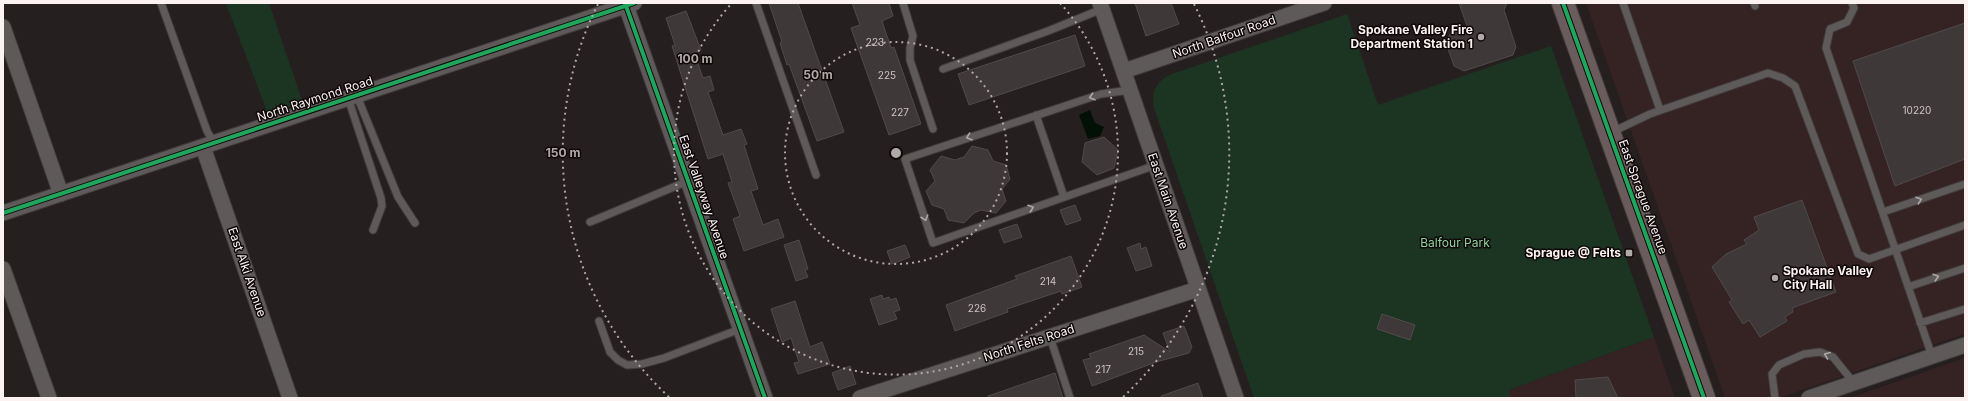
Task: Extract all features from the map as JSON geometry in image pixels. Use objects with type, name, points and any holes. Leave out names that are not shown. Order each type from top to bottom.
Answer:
[{"type":"main road","name":"East Sprague Avenue","points":[[1563,3],[1704,398]]},
{"type":"street","name":"North Raymond Road","points":[[3,213],[628,4]]},
{"type":"street","name":"East Valleyway Avenue","points":[[628,4],[688,181],[765,398]]},
{"type":"street","name":"North Balfour Road","points":[[1124,71],[1321,4]]},
{"type":"street","name":"East Main Avenue","points":[[1101,6],[1236,398]]},
{"type":"street","points":[[3,27],[61,194]]},
{"type":"street","name":"East Alki Avenue","points":[[208,145],[290,398]]},
{"type":"street","points":[[3,268],[49,398]]},
{"type":"street","name":"North Felts Road","points":[[860,398],[1198,289]]},
{"type":"street","points":[[1809,398],[1965,345]]},
{"type":"lane","points":[[161,3],[207,131],[208,145]]},
{"type":"lane","points":[[756,3],[778,62],[816,175]]},
{"type":"lane","points":[[903,3],[913,36],[910,48],[910,60],[933,129]]},
{"type":"lane","points":[[1623,3],[1660,110]]},
{"type":"lane","points":[[1852,3],[1854,8],[1847,22],[1830,29],[1826,48],[1932,356]]},
{"type":"lane","points":[[943,69],[1048,31],[1101,6]]},
{"type":"lane","points":[[1610,133],[1660,110],[1768,74],[1783,78],[1795,86],[1858,254],[1869,259],[1965,225]]},
{"type":"lane","points":[[1130,90],[1101,94],[905,159],[933,243],[1156,165]]},
{"type":"lane","points":[[352,97],[398,197],[416,223]]},
{"type":"lane","points":[[352,97],[381,198],[382,206],[373,230]]},
{"type":"lane","points":[[1036,115],[1064,197]]},
{"type":"lane","points":[[590,222],[688,181]]},
{"type":"lane","points":[[1883,212],[1965,184]]},
{"type":"lane","points":[[1908,287],[1965,268]]},
{"type":"lane","points":[[1920,323],[1965,308]]},
{"type":"lane","points":[[599,321],[610,352],[618,360],[627,365],[642,364],[664,358],[740,329]]},
{"type":"lane","points":[[1050,337],[1070,398]]},
{"type":"lane","points":[[1775,398],[1772,374],[1779,365],[1804,354],[1820,352],[1833,357],[1854,383]]},
{"type":"shaded area","points":[[1586,3],[1965,3],[1965,334],[1779,398],[1725,398]]},
{"type":"shaded area","points":[[1090,110],[1095,123],[1104,127],[1100,136],[1088,139],[1079,115]]},
{"type":"shaded area","points":[[1654,337],[1675,398],[1509,398],[1509,390]]},
{"type":"shaded area","points":[[1965,358],[1965,398],[1849,398]]},
{"type":"green space","points":[[226,3],[269,3],[303,103],[268,114]]},
{"type":"green space","name":"Balfour Park","points":[[1347,14],[1378,105],[1551,46],[1654,337],[1509,390],[1509,398],[1254,398],[1154,108],[1153,96],[1158,83],[1172,74]]},
{"type":"building","points":[[769,3],[798,3],[844,132],[817,141],[789,64],[787,65],[780,43],[782,42]]},
{"type":"building","points":[[852,3],[889,3],[893,16],[882,21],[891,48],[894,47],[921,124],[889,135],[851,28],[860,25]]},
{"type":"building","points":[[1135,3],[1171,3],[1179,24],[1146,36]]},
{"type":"building","name":"Spokane Valley Fire Department Station 1","points":[[1459,3],[1507,3],[1504,10],[1516,47],[1513,55],[1464,71],[1454,66],[1446,43],[1451,32],[1467,26]]},
{"type":"building","points":[[686,11],[701,50],[694,52],[703,78],[710,76],[714,90],[708,92],[723,135],[741,129],[747,144],[744,145],[758,189],[751,191],[763,225],[778,219],[784,237],[744,251],[733,219],[740,216],[728,183],[732,182],[723,154],[708,159],[672,46],[675,45],[666,18]]},
{"type":"building","points":[[1965,23],[1965,159],[1895,186],[1853,61]]},
{"type":"building","points":[[1075,35],[1085,66],[969,105],[958,74]]},
{"type":"building","points":[[1104,137],[1118,150],[1114,168],[1097,175],[1082,162],[1085,143]]},
{"type":"building","points":[[972,146],[988,150],[993,161],[1006,165],[1010,179],[1002,189],[1006,201],[996,213],[981,210],[974,213],[964,223],[948,220],[944,209],[932,205],[926,191],[935,181],[930,170],[941,156],[955,160],[964,157]]},
{"type":"building","name":"Spokane Valley City Hall","points":[[1802,200],[1836,292],[1792,308],[1793,312],[1785,317],[1787,321],[1760,337],[1749,320],[1743,324],[1729,302],[1732,300],[1712,267],[1726,254],[1747,244],[1744,240],[1759,230],[1754,217]]},
{"type":"building","points":[[1075,205],[1081,220],[1066,225],[1060,210]]},
{"type":"building","points":[[1017,224],[1022,237],[1004,243],[999,230]]},
{"type":"building","points":[[799,240],[808,269],[805,270],[808,277],[796,281],[784,245]]},
{"type":"building","points":[[1140,243],[1141,249],[1146,247],[1152,266],[1136,271],[1127,248]]},
{"type":"building","points":[[905,245],[910,257],[892,264],[887,251]]},
{"type":"building","points":[[1071,256],[1082,287],[1062,294],[1061,291],[1007,309],[1008,312],[955,331],[946,305],[1017,279],[1015,276]]},
{"type":"building","points":[[882,295],[883,299],[889,297],[890,300],[896,298],[900,310],[894,312],[897,319],[879,325],[870,299]]},
{"type":"building","points":[[795,301],[810,347],[822,342],[830,364],[798,374],[794,363],[799,362],[791,338],[782,342],[771,309]]},
{"type":"building","points":[[1382,314],[1415,325],[1410,340],[1377,329]]},
{"type":"building","points":[[1184,326],[1192,347],[1189,353],[1156,362],[1092,386],[1083,360],[1091,358],[1089,354],[1144,335],[1170,352],[1163,333]]},
{"type":"building","points":[[850,366],[856,384],[838,390],[832,373]]},
{"type":"building","points":[[1055,373],[1063,398],[988,398],[988,396]]},
{"type":"building","points":[[1608,377],[1618,398],[1576,398],[1575,380]]},
{"type":"building","points":[[1198,383],[1203,398],[1161,398],[1161,396]]},
{"type":"cycle path","points":[[625,3],[765,398]]},
{"type":"cycle path","points":[[3,213],[634,3]]},
{"type":"cycle path","points":[[1563,3],[1704,398]]},
{"type":"place","name":"Spokane Valley Fire Department Station 1","points":[[1481,37]]},
{"type":"place","name":"Sprague @ Felts","points":[[1629,253]]},
{"type":"place","name":"Spokane Valley City Hall","points":[[1775,278]]}]
